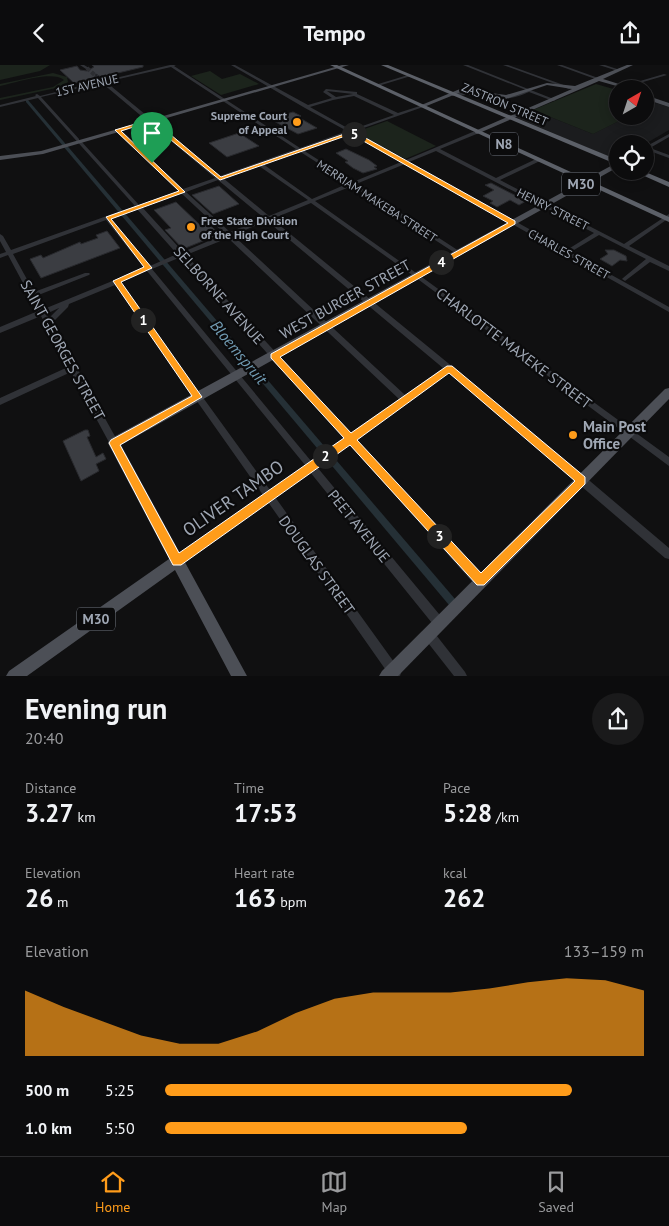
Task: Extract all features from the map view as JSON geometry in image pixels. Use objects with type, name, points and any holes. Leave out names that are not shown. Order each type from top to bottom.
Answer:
[{"type":"highway","name":"ZASTRON STREET","points":[[384,65],[609,160]]},
{"type":"highway","name":"N8","points":[[337,66],[538,160],[668,218]]},
{"type":"highway","points":[[654,179],[669,185]]},
{"type":"main road","points":[[0,156],[52,148],[337,66],[348,65]]},
{"type":"main road","points":[[422,106],[453,95],[454,92],[466,90],[506,97],[549,83],[575,87],[631,65]]},
{"type":"main road","points":[[599,79],[609,83]]},
{"type":"main road","points":[[477,131],[554,100],[587,83],[609,84]]},
{"type":"main road","points":[[654,96],[669,100]]},
{"type":"main road","points":[[654,100],[669,105]]},
{"type":"main road","name":"WEST BURGER STREET","points":[[240,374],[609,169]]},
{"type":"main road","name":"M30","points":[[114,443],[240,374]]},
{"type":"main road","points":[[392,674],[480,581],[669,392]]},
{"type":"main road","name":"SAINT GEORGES STREET","points":[[114,443],[239,676]]},
{"type":"main road","name":"OLIVER TAMBO","points":[[14,676],[177,561]]},
{"type":"street","points":[[82,65],[87,68]]},
{"type":"street","name":"1ST AVENUE","points":[[0,105],[99,79],[166,65]]},
{"type":"street","name":"1ST AVENUE","points":[[38,96],[99,79],[173,65]]},
{"type":"street","name":"MERRIAM MAKEBA STREET","points":[[173,65],[457,253]]},
{"type":"street","name":"CHARLES STREET","points":[[233,65],[669,310]]},
{"type":"street","points":[[464,65],[554,100]]},
{"type":"street","points":[[506,65],[549,83]]},
{"type":"street","points":[[559,65],[599,79]]},
{"type":"street","points":[[600,65],[618,71]]},
{"type":"street","points":[[649,80],[666,75]]},
{"type":"street","points":[[377,85],[409,76]]},
{"type":"street","points":[[99,79],[269,218],[669,554]]},
{"type":"street","points":[[561,85],[575,90]]},
{"type":"street","points":[[334,99],[326,90],[353,91],[356,93],[355,95]]},
{"type":"street","points":[[523,94],[530,90]]},
{"type":"street","points":[[453,95],[467,92],[504,99],[523,94],[539,94]]},
{"type":"street","points":[[306,107],[355,95],[398,115]]},
{"type":"street","name":"SELBORNE AVENUE","points":[[38,96],[74,142],[347,442],[480,581]]},
{"type":"street","points":[[0,256],[422,106]]},
{"type":"street","points":[[115,130],[230,235],[405,401]]},
{"type":"street","points":[[0,330],[477,131]]},
{"type":"street","points":[[654,143],[669,135]]},
{"type":"street","name":"HENRY STREET","points":[[436,149],[669,269]]},
{"type":"street","points":[[654,151],[669,157]]},
{"type":"street","points":[[496,180],[538,160]]},
{"type":"street","name":"CHARLOTTE MAXEKE STREET","points":[[260,164],[417,275],[669,462]]},
{"type":"street","points":[[625,246],[668,218]]},
{"type":"street","name":"PEET AVENUE","points":[[108,219],[152,267],[240,374],[440,624]]},
{"type":"street","points":[[572,249],[598,233]]},
{"type":"street","name":"SAINT GEORGES STREET","points":[[0,236],[114,443]]},
{"type":"street","points":[[624,279],[650,259]]},
{"type":"street","points":[[33,295],[87,274]]},
{"type":"street","name":"DOUGLAS STREET","points":[[116,281],[392,674]]},
{"type":"street","points":[[48,323],[73,299]]},
{"type":"street","points":[[0,402],[73,368]]},
{"type":"street","name":"OLIVER TAMBO","points":[[177,561],[449,368]]},
{"type":"street","points":[[429,635],[461,676]]},
{"type":"shaded area","points":[[0,65],[50,65],[40,71],[0,80]]},
{"type":"shaded area","points":[[210,71],[222,79],[240,74],[259,84],[221,95],[191,76]]},
{"type":"shaded area","points":[[53,73],[67,77],[68,82],[56,88],[0,100],[0,98],[53,87],[64,80],[51,76],[0,86],[0,84]]},
{"type":"shaded area","points":[[596,84],[609,88],[609,125],[611,125],[593,134],[533,110]]},
{"type":"shaded area","points":[[654,104],[669,107],[669,130],[654,139],[654,135],[609,135],[609,157],[515,117],[533,110],[593,134],[611,125],[654,125]]},
{"type":"shaded area","points":[[387,121],[436,146],[405,159],[356,132]]},
{"type":"building","points":[[92,65],[143,65],[143,67],[101,77],[96,74],[94,78],[74,83],[60,70],[77,66],[80,70],[87,71],[94,67]]},
{"type":"building","name":"Supreme Court of Appeal","points":[[293,112],[317,128],[298,134],[270,119]]},
{"type":"building","points":[[239,133],[259,146],[227,157],[209,143]]},
{"type":"building","points":[[346,149],[369,160],[377,166],[374,167],[377,169],[363,173],[353,168],[345,162],[348,161],[336,153]]},
{"type":"building","points":[[491,183],[526,201],[519,205],[510,200],[497,207],[490,203],[493,201],[483,196],[494,190],[485,185]]},
{"type":"building","points":[[219,186],[239,204],[213,214],[192,195]]},
{"type":"building","name":"Free State Division of the High Court","points":[[176,202],[200,225],[207,223],[220,234],[183,249],[165,230],[171,228],[154,210]]},
{"type":"building","points":[[107,231],[120,248],[41,278],[30,259],[41,255],[43,258],[80,242],[81,244],[98,238],[96,235]]},
{"type":"building","points":[[605,250],[614,250],[626,256],[627,261],[620,260],[612,266],[600,259],[608,254]]},
{"type":"building","points":[[88,430],[90,436],[87,437],[96,457],[103,453],[106,459],[96,464],[99,471],[81,481],[63,441]]},
{"type":"waterway","name":"Bloemspruit","points":[[27,101],[452,602]]},
{"type":"tunnel","points":[[87,68],[97,77]]},
{"type":"place","name":"Supreme Court of Appeal","points":[[297,122]]},
{"type":"place","name":"Free State Division of the High Court","points":[[191,227]]},
{"type":"place","name":"Main Post Office","points":[[573,435]]},
{"type":"route","points":[[152,163],[118,130],[150,120],[220,179],[351,132],[512,223],[274,356],[350,439],[480,581],[582,480],[449,368],[405,401],[350,439],[268,496],[177,561],[114,443],[198,397],[116,281],[148,268],[108,219],[183,192],[152,163]]}]
